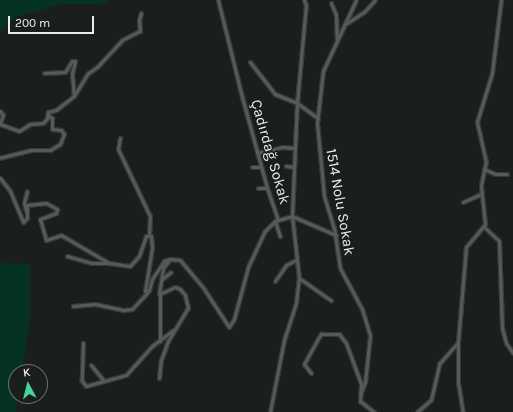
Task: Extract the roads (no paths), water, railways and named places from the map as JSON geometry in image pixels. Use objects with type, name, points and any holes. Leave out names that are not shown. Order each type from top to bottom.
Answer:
[{"type":"street","name":"Çadırdağ Sokak","points":[[170,258],[180,260],[188,268],[229,327],[234,319],[254,254],[264,232],[277,220],[257,153],[218,0]]},
{"type":"street","points":[[270,412],[284,340],[296,302],[299,278],[292,216],[294,148],[305,13],[304,0]]},
{"type":"street","name":"1514 Nolu Sokak","points":[[356,0],[347,23],[336,41],[323,71],[318,118],[318,144],[324,196],[336,235],[340,268],[362,309],[369,332],[370,352],[365,387],[360,395]]},
{"type":"street","points":[[347,23],[364,12],[375,0]]},
{"type":"street","points":[[463,412],[458,386],[458,342],[466,247],[483,226],[481,194],[486,162],[477,122],[492,73],[501,0]]},
{"type":"street","points":[[331,3],[336,15],[336,41]]},
{"type":"street","points":[[0,111],[3,115],[0,124],[19,131],[30,124],[43,123],[48,112],[56,110],[74,96],[90,71],[97,67],[122,40],[140,31],[139,20],[141,13]]},
{"type":"street","points":[[44,73],[65,72],[72,61],[75,61],[72,74],[74,96]]},
{"type":"street","points":[[250,62],[272,91],[282,98],[297,103],[318,118]]},
{"type":"street","points":[[0,158],[31,150],[46,151],[57,147],[64,134],[61,130],[52,129],[52,118],[47,117]]},
{"type":"street","points":[[120,138],[118,148],[150,216],[149,235],[153,241],[145,288],[148,292]]},
{"type":"street","points":[[257,153],[282,147],[294,148]]},
{"type":"street","points":[[286,166],[294,168]]},
{"type":"street","points":[[252,167],[261,167]]},
{"type":"street","points":[[484,169],[495,174],[507,174]]},
{"type":"street","points":[[0,178],[10,191],[23,222],[27,218],[24,203],[27,191]]},
{"type":"street","points":[[258,188],[267,188]]},
{"type":"street","points":[[463,202],[481,194]]},
{"type":"street","points":[[26,211],[27,205],[52,204],[57,209],[56,213],[40,219],[46,240],[61,235],[109,263]]},
{"type":"street","points":[[280,236],[277,220],[292,216],[336,235]]},
{"type":"street","points":[[483,226],[499,241],[502,328],[506,344],[513,353]]},
{"type":"street","points":[[67,256],[91,263],[109,263],[130,266],[134,264],[146,236],[149,235]]},
{"type":"street","points":[[160,341],[160,294],[164,268],[170,258]]},
{"type":"street","points":[[73,306],[95,304],[128,309],[138,304],[148,292],[158,267],[170,258]]},
{"type":"street","points":[[275,281],[286,265],[296,260]]},
{"type":"street","points":[[162,279],[171,272]]},
{"type":"street","points":[[299,278],[331,300]]},
{"type":"street","points":[[159,378],[161,360],[176,327],[188,308],[185,295],[175,287],[160,294]]},
{"type":"street","points":[[84,343],[83,385],[126,375],[176,327]]},
{"type":"street","points":[[311,373],[304,364],[321,334],[338,334],[346,343],[360,380],[360,401],[374,412]]},
{"type":"street","points":[[417,412],[431,400],[439,364],[458,342]]},
{"type":"street","points":[[91,366],[102,380]]},
{"type":"street","points":[[421,412],[423,408]]}]
